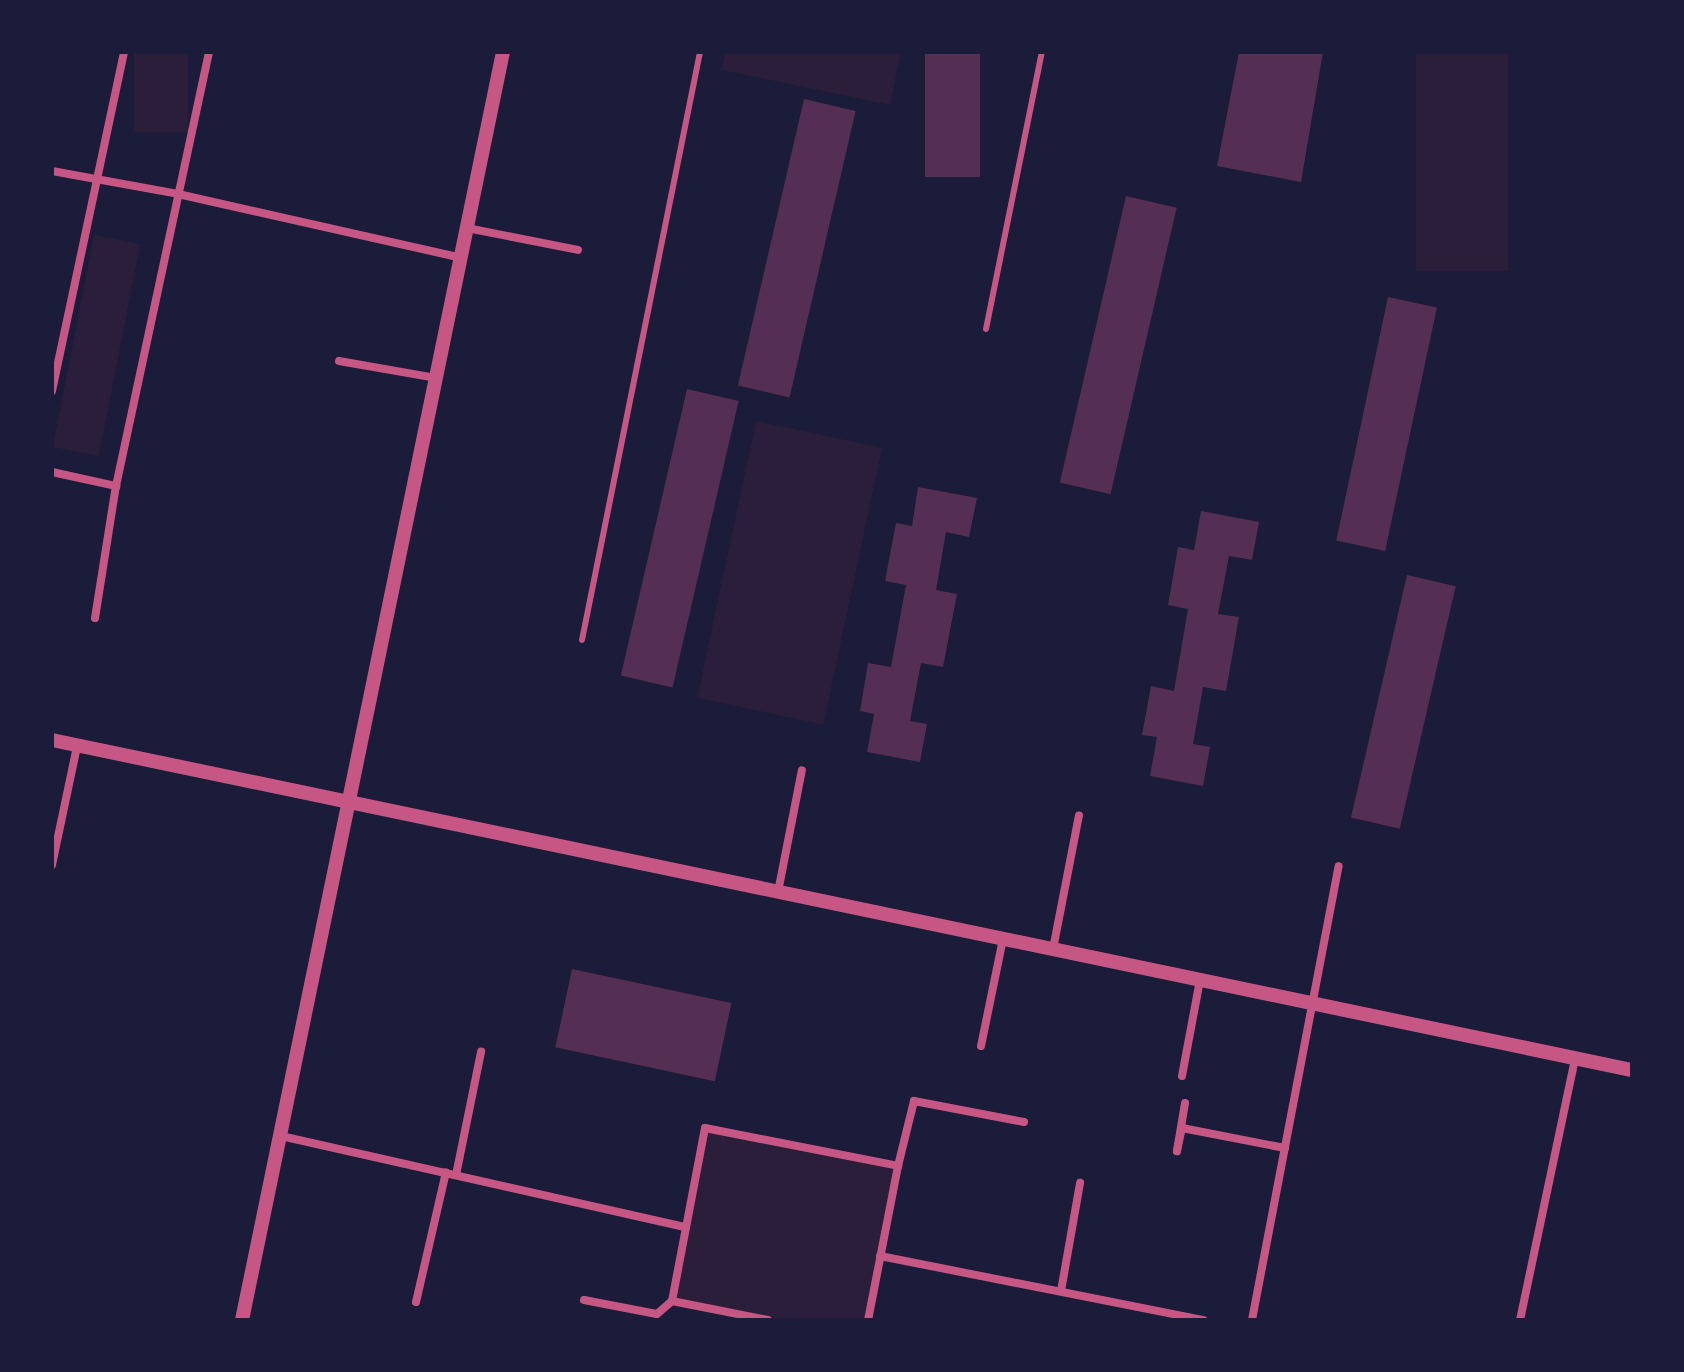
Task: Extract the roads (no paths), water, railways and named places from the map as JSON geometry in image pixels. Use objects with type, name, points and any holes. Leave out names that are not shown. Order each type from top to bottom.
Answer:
[{"type":"street","points":[[52,391],[124,52]]},
{"type":"street","points":[[95,618],[116,486],[209,52]]},
{"type":"street","points":[[242,1320],[502,52]]},
{"type":"street","points":[[52,171],[178,194],[461,258]]},
{"type":"street","points":[[467,228],[578,250]]},
{"type":"street","points":[[339,361],[436,378]]},
{"type":"street","points":[[52,472],[116,486]]},
{"type":"street","points":[[52,740],[1632,1070]]},
{"type":"street","points":[[52,865],[77,746]]},
{"type":"street","points":[[778,892],[802,770]]},
{"type":"street","points":[[1053,949],[1079,815]]},
{"type":"street","points":[[1252,1320],[1339,866]]},
{"type":"street","points":[[981,1046],[1003,939]]},
{"type":"street","points":[[1182,1076],[1200,980]]},
{"type":"street","points":[[456,1175],[481,1052]]},
{"type":"street","points":[[1520,1320],[1575,1058]]},
{"type":"street","points":[[868,1320],[914,1101],[1024,1122]]},
{"type":"street","points":[[1185,1103],[1177,1151],[1182,1128],[1285,1148]]},
{"type":"street","points":[[584,1300],[657,1314],[672,1301],[705,1128],[898,1166]]},
{"type":"street","points":[[281,1136],[686,1227]]},
{"type":"street","points":[[416,1302],[446,1172]]},
{"type":"street","points":[[1061,1291],[1080,1183]]},
{"type":"street","points":[[880,1256],[1204,1320]]},
{"type":"street","points":[[672,1301],[768,1320]]},
{"type":"lane","points":[[582,640],[700,52]]},
{"type":"lane","points":[[986,329],[1042,52]]}]
